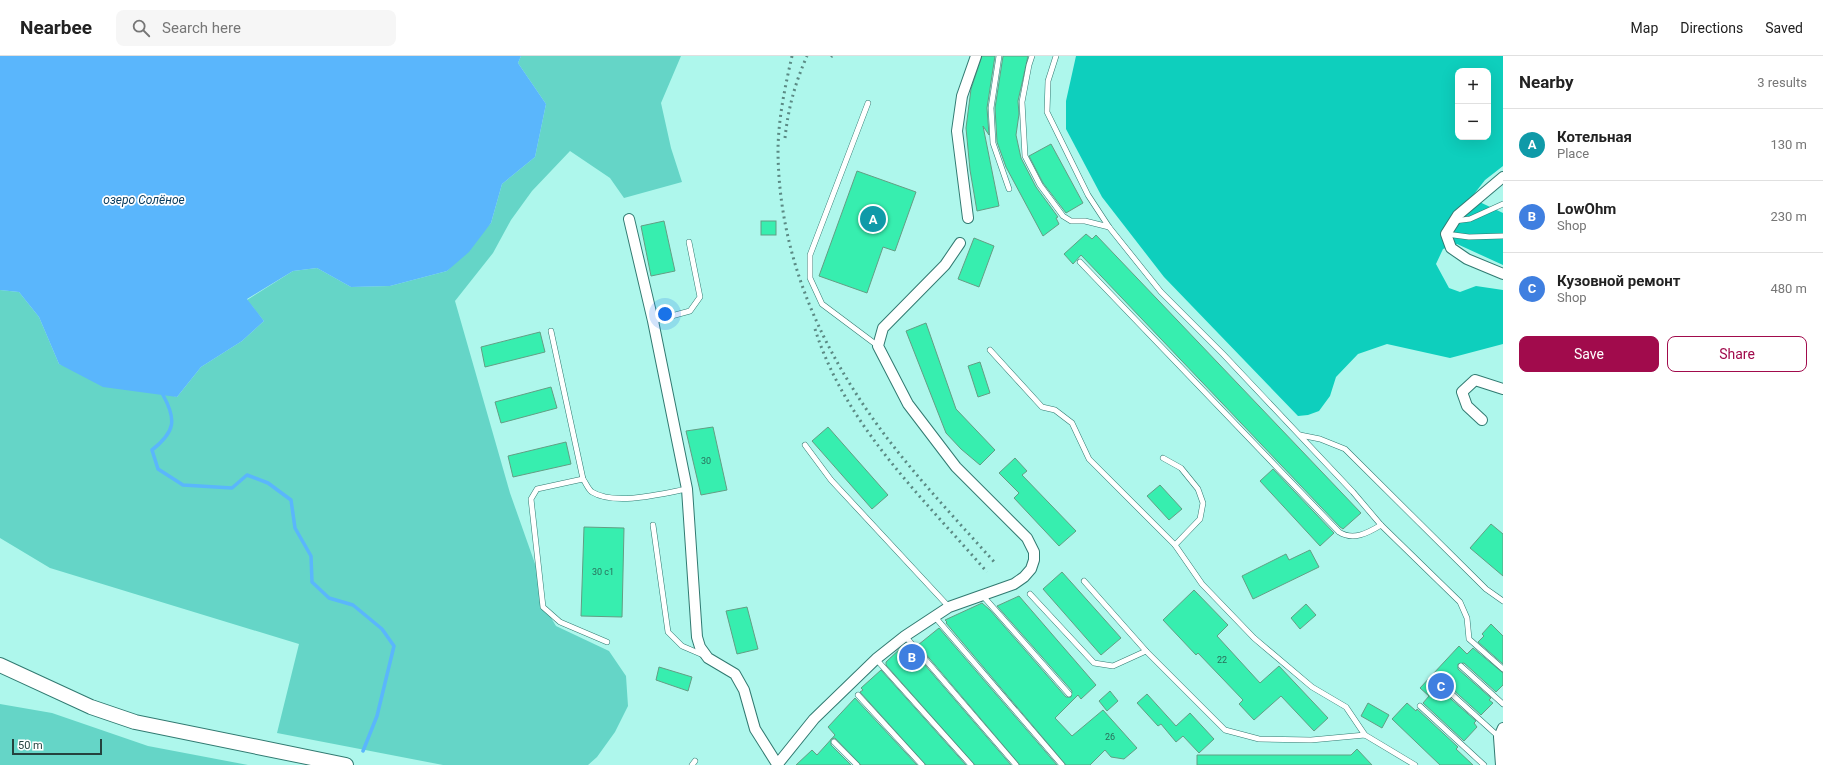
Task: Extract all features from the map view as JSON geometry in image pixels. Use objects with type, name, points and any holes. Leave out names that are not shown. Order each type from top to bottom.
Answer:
[{"type":"main road","points":[[0,665],[85,704],[135,722],[346,765]]},
{"type":"street","points":[[968,218],[957,131],[962,96],[976,56]]},
{"type":"street","points":[[1503,177],[1458,215],[1446,234],[1451,248],[1467,259],[1503,274]]},
{"type":"street","points":[[629,219],[653,321],[686,488],[696,637],[700,647],[708,658],[735,674],[744,690],[755,729],[777,764],[814,719],[876,659],[904,636],[949,608],[1014,584],[1024,577],[1031,569],[1034,560],[1034,552],[1027,538],[956,467],[927,430],[908,404],[878,346],[883,328],[944,266],[960,243]]},
{"type":"street","points":[[1482,420],[1467,406],[1462,392],[1475,380],[1503,389]]},
{"type":"street","points":[[1500,765],[1502,733]]},
{"type":"lane","points":[[999,56],[991,108],[993,143],[1009,190]]},
{"type":"lane","points":[[1032,56],[1022,102],[1025,156],[1040,185],[1063,216],[1071,221],[1085,221],[1109,228]]},
{"type":"lane","points":[[1056,56],[1048,81],[1047,112],[1088,195],[1109,228],[1161,292],[1223,354],[1353,492],[1381,525],[1460,602],[1467,618],[1469,639],[1503,669]]},
{"type":"lane","points":[[868,103],[810,256],[810,278],[822,304],[878,346]]},
{"type":"lane","points":[[1454,221],[1470,219],[1503,204]]},
{"type":"lane","points":[[1446,234],[1469,237],[1503,236]]},
{"type":"lane","points":[[653,321],[690,311],[700,297],[688,242]]},
{"type":"lane","points":[[1080,262],[1339,532],[1347,537],[1355,536],[1372,531],[1381,525]]},
{"type":"lane","points":[[551,331],[583,479],[591,491],[606,498],[646,497],[686,488]]},
{"type":"lane","points":[[990,350],[1042,408],[1055,410],[1072,423],[1089,459],[1175,545],[1202,584],[1254,638],[1312,687],[1346,707],[1364,735],[1415,765]]},
{"type":"lane","points":[[1299,435],[1320,439],[1345,449],[1486,589],[1503,601]]},
{"type":"lane","points":[[804,445],[831,480],[949,608]]},
{"type":"lane","points":[[1163,458],[1181,468],[1198,489],[1203,503],[1200,519],[1175,545]]},
{"type":"lane","points":[[583,479],[538,489],[531,499],[543,607],[560,622],[607,642]]},
{"type":"lane","points":[[653,525],[668,632],[682,646],[708,658]]},
{"type":"lane","points":[[1084,581],[1146,651],[1225,730],[1260,739],[1311,740],[1364,735]]},
{"type":"lane","points":[[1030,594],[1094,663],[1114,666],[1146,651]]},
{"type":"lane","points":[[983,596],[1069,694]]},
{"type":"lane","points":[[935,617],[1062,765]]},
{"type":"lane","points":[[904,636],[1016,765]]},
{"type":"lane","points":[[876,659],[971,765]]},
{"type":"lane","points":[[1462,666],[1503,704]]},
{"type":"lane","points":[[1446,689],[1502,733]]},
{"type":"lane","points":[[858,695],[922,765]]},
{"type":"lane","points":[[1420,706],[1484,765]]},
{"type":"lane","points":[[834,742],[857,765]]},
{"type":"green space","points":[[521,56],[681,56],[661,103],[671,148],[682,182],[624,198],[610,178],[570,151],[532,191],[511,220],[493,253],[455,301],[510,493],[539,575],[541,601],[556,626],[609,651],[626,676],[628,706],[615,732],[597,757],[588,765],[443,765],[277,733],[299,644],[50,568],[0,538],[0,290],[19,292],[39,317],[59,364],[177,397],[201,367],[242,341],[264,321],[247,300],[293,271],[317,268],[351,287],[390,286],[447,271],[491,223],[502,184],[535,157],[546,104],[518,63]]},
{"type":"green space","points":[[1076,56],[1503,56],[1503,166],[1485,180],[1471,198],[1503,213],[1503,265],[1457,244],[1443,249],[1436,264],[1449,288],[1460,292],[1476,286],[1503,290],[1503,344],[1450,358],[1387,344],[1358,354],[1336,377],[1330,396],[1319,411],[1308,415],[1298,416],[1164,277],[1102,197],[1066,129],[1066,101]]},
{"type":"green space","points":[[0,704],[52,713],[148,746],[248,765],[0,765]]},
{"type":"water","name":"озеро Солёное","points":[[0,56],[521,56],[518,63],[546,104],[535,157],[502,184],[491,223],[469,252],[447,271],[390,286],[351,287],[317,268],[293,271],[247,299],[264,321],[242,341],[201,367],[177,397],[103,387],[59,364],[39,317],[19,292],[0,290]]},
{"type":"building","points":[[982,56],[995,56],[987,108],[989,135],[983,126],[999,206],[977,211],[970,170],[966,128],[971,89]]},
{"type":"building","points":[[1003,56],[1028,56],[1018,101],[1019,114],[1016,135],[1021,158],[1036,187],[1058,217],[1056,218],[1059,224],[1043,236],[1006,167],[997,142],[995,108]]},
{"type":"building","points":[[1051,144],[1083,203],[1066,213],[1043,183],[1029,156]]},
{"type":"building","points":[[857,171],[916,192],[895,251],[883,247],[867,293],[819,276]]},
{"type":"building","points":[[664,221],[675,271],[651,276],[641,226]]},
{"type":"building","points":[[761,221],[776,221],[776,235],[761,235]]},
{"type":"building","points":[[1086,234],[1092,239],[1096,235],[1361,513],[1343,529],[1340,527],[1081,255],[1073,264],[1064,254]]},
{"type":"building","points":[[974,238],[994,246],[979,287],[958,279]]},
{"type":"building","points":[[926,323],[956,409],[995,450],[980,465],[961,449],[946,433],[906,331]]},
{"type":"building","points":[[540,332],[545,352],[485,367],[481,347]]},
{"type":"building","points":[[980,362],[990,393],[978,397],[968,366]]},
{"type":"building","points":[[551,387],[557,408],[501,423],[495,402]]},
{"type":"building","points":[[713,427],[727,490],[701,495],[686,431]]},
{"type":"building","points":[[828,427],[888,495],[872,509],[812,441]]},
{"type":"building","points":[[566,442],[571,464],[513,477],[508,456]]},
{"type":"building","points":[[1015,458],[1027,471],[1022,475],[1076,531],[1059,546],[1014,498],[1019,493],[999,473]]},
{"type":"building","points":[[1273,469],[1334,533],[1320,546],[1260,481]]},
{"type":"building","points":[[1160,485],[1182,509],[1169,520],[1147,496]]},
{"type":"building","points":[[1491,524],[1503,534],[1503,576],[1470,548]]},
{"type":"building","points":[[584,527],[624,528],[622,617],[581,616]]},
{"type":"building","points":[[1310,550],[1319,567],[1253,599],[1242,576],[1286,554],[1289,560]]},
{"type":"building","points":[[1062,572],[1121,638],[1101,655],[1043,589]]},
{"type":"building","points":[[1194,590],[1228,625],[1217,636],[1260,683],[1279,666],[1328,718],[1314,731],[1281,696],[1254,720],[1239,704],[1243,700],[1198,653],[1196,655],[1163,620]]},
{"type":"building","points":[[1019,596],[1096,685],[1081,699],[1078,695],[1055,718],[1072,736],[1103,710],[1137,748],[1124,759],[1111,757],[1105,750],[1090,765],[1066,765],[946,623],[947,622],[945,620],[982,603],[990,610],[1066,697],[1071,697],[1072,691],[997,606]]},
{"type":"building","points":[[1306,604],[1316,615],[1300,629],[1291,618]]},
{"type":"building","points":[[747,607],[758,649],[737,654],[726,611]]},
{"type":"building","points":[[1491,624],[1503,636],[1503,664],[1478,642],[1484,636],[1482,634]]},
{"type":"building","points":[[939,628],[1057,765],[1020,765],[918,645]]},
{"type":"building","points":[[904,645],[910,652],[912,650],[1011,765],[975,765],[886,665],[886,662]]},
{"type":"building","points":[[1459,646],[1467,654],[1473,648],[1503,673],[1503,685],[1496,692],[1464,663],[1458,664],[1458,669],[1491,698],[1489,700],[1493,703],[1481,715],[1449,686],[1443,687],[1443,692],[1476,721],[1474,723],[1477,727],[1464,741],[1423,703],[1429,696],[1420,688]]},
{"type":"building","points":[[659,667],[692,677],[688,691],[656,680]]},
{"type":"building","points":[[881,670],[966,765],[926,765],[860,692],[863,690],[861,688]]},
{"type":"building","points":[[1110,691],[1118,701],[1107,711],[1099,701]]},
{"type":"building","points":[[1147,694],[1176,726],[1190,713],[1214,739],[1199,753],[1183,736],[1176,742],[1161,724],[1158,726],[1137,703]]},
{"type":"building","points":[[855,698],[917,765],[861,765],[835,738],[832,739],[835,735],[828,727]]},
{"type":"building","points":[[1368,703],[1389,715],[1382,728],[1361,716]]},
{"type":"building","points":[[1407,703],[1416,711],[1417,709],[1458,747],[1456,749],[1473,765],[1440,765],[1392,719]]},
{"type":"building","points":[[831,739],[831,745],[851,765],[796,765],[812,750],[817,755]]},
{"type":"building","points":[[1357,749],[1372,765],[1197,765],[1197,755],[1351,755]]},
{"type":"waterway","points":[[163,395],[172,419],[169,431],[160,443],[152,450],[158,469],[183,485],[232,488],[247,475],[268,483],[291,500],[295,528],[311,556],[312,582],[329,598],[353,605],[382,629],[394,646],[377,716],[363,751]]},
{"type":"railway","points":[[792,56],[784,92],[779,128],[778,152],[780,189],[794,261],[806,295],[836,361],[876,423],[919,477],[996,564]]},
{"type":"railway","points":[[785,138],[793,96],[807,56]]},
{"type":"railway","points":[[815,329],[828,364],[866,429],[912,488],[987,572]]},
{"type":"place","name":"Котельная","points":[[873,219]]},
{"type":"place","name":"LowOhm","points":[[912,657]]},
{"type":"place","name":"Кузовной ремонт","points":[[1441,686]]}]
